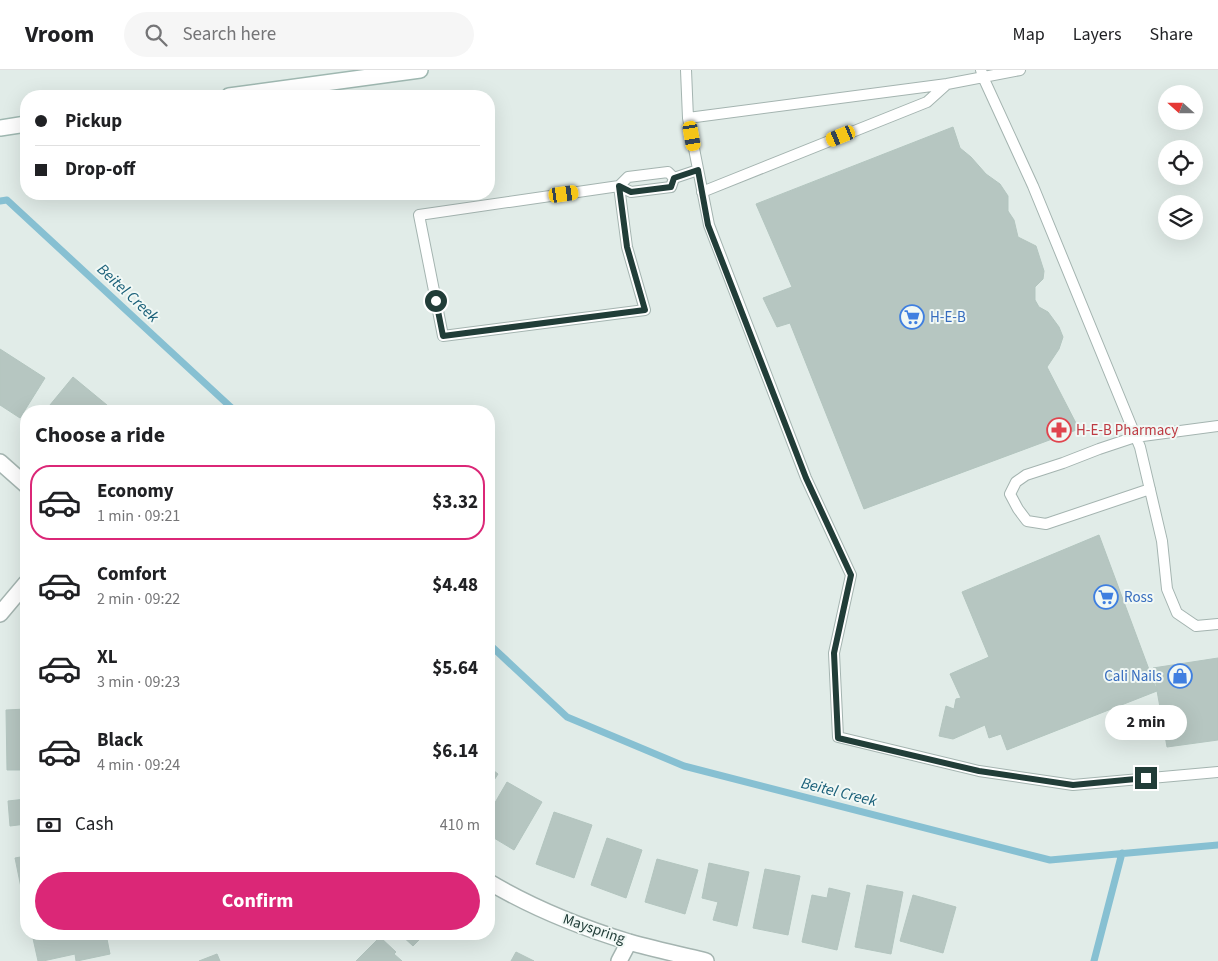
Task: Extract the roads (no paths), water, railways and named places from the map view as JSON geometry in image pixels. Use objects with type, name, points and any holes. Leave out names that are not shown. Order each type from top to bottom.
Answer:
[{"type":"street","points":[[273,90],[420,70]]},
{"type":"street","points":[[0,128],[20,125]]},
{"type":"street","points":[[0,462],[20,480]]},
{"type":"street","points":[[0,614],[20,590]]},
{"type":"street","name":"Mayspring","points":[[495,886],[512,896],[564,920],[629,942],[706,961]]},
{"type":"street","points":[[620,961],[629,942]]},
{"type":"lane","points":[[686,70],[688,118],[708,225],[806,478],[851,575],[834,653],[838,738],[979,771],[1073,785],[1218,772]]},
{"type":"lane","points":[[688,118],[947,84],[982,73],[1020,70]]},
{"type":"lane","points":[[982,73],[1033,186],[1140,447],[1162,541],[1167,589],[1177,613],[1196,626],[1218,624]]},
{"type":"lane","points":[[702,192],[927,102],[947,84]]},
{"type":"lane","points":[[674,178],[698,170]]},
{"type":"lane","points":[[619,186],[628,177],[668,172],[674,178]]},
{"type":"lane","points":[[619,186],[627,247],[645,310],[443,336],[419,215],[619,186],[631,192],[671,187],[674,178]]},
{"type":"lane","points":[[1150,489],[1046,524],[1027,521],[1010,494],[1016,482],[1026,475],[1135,437],[1218,426]]},
{"type":"waterway","name":"Beitel Creek","points":[[0,201],[7,200],[229,405]]},
{"type":"waterway","name":"Beitel Creek","points":[[495,650],[567,717],[684,766],[1050,860],[1218,845]]},
{"type":"waterway","points":[[1094,961],[1122,853]]},
{"type":"place","name":"H-E-B","points":[[912,317]]},
{"type":"place","name":"H-E-B Pharmacy","points":[[1059,430]]},
{"type":"place","name":"Ross","points":[[1106,597]]},
{"type":"place","name":"Cali Nails","points":[[1180,676]]}]
